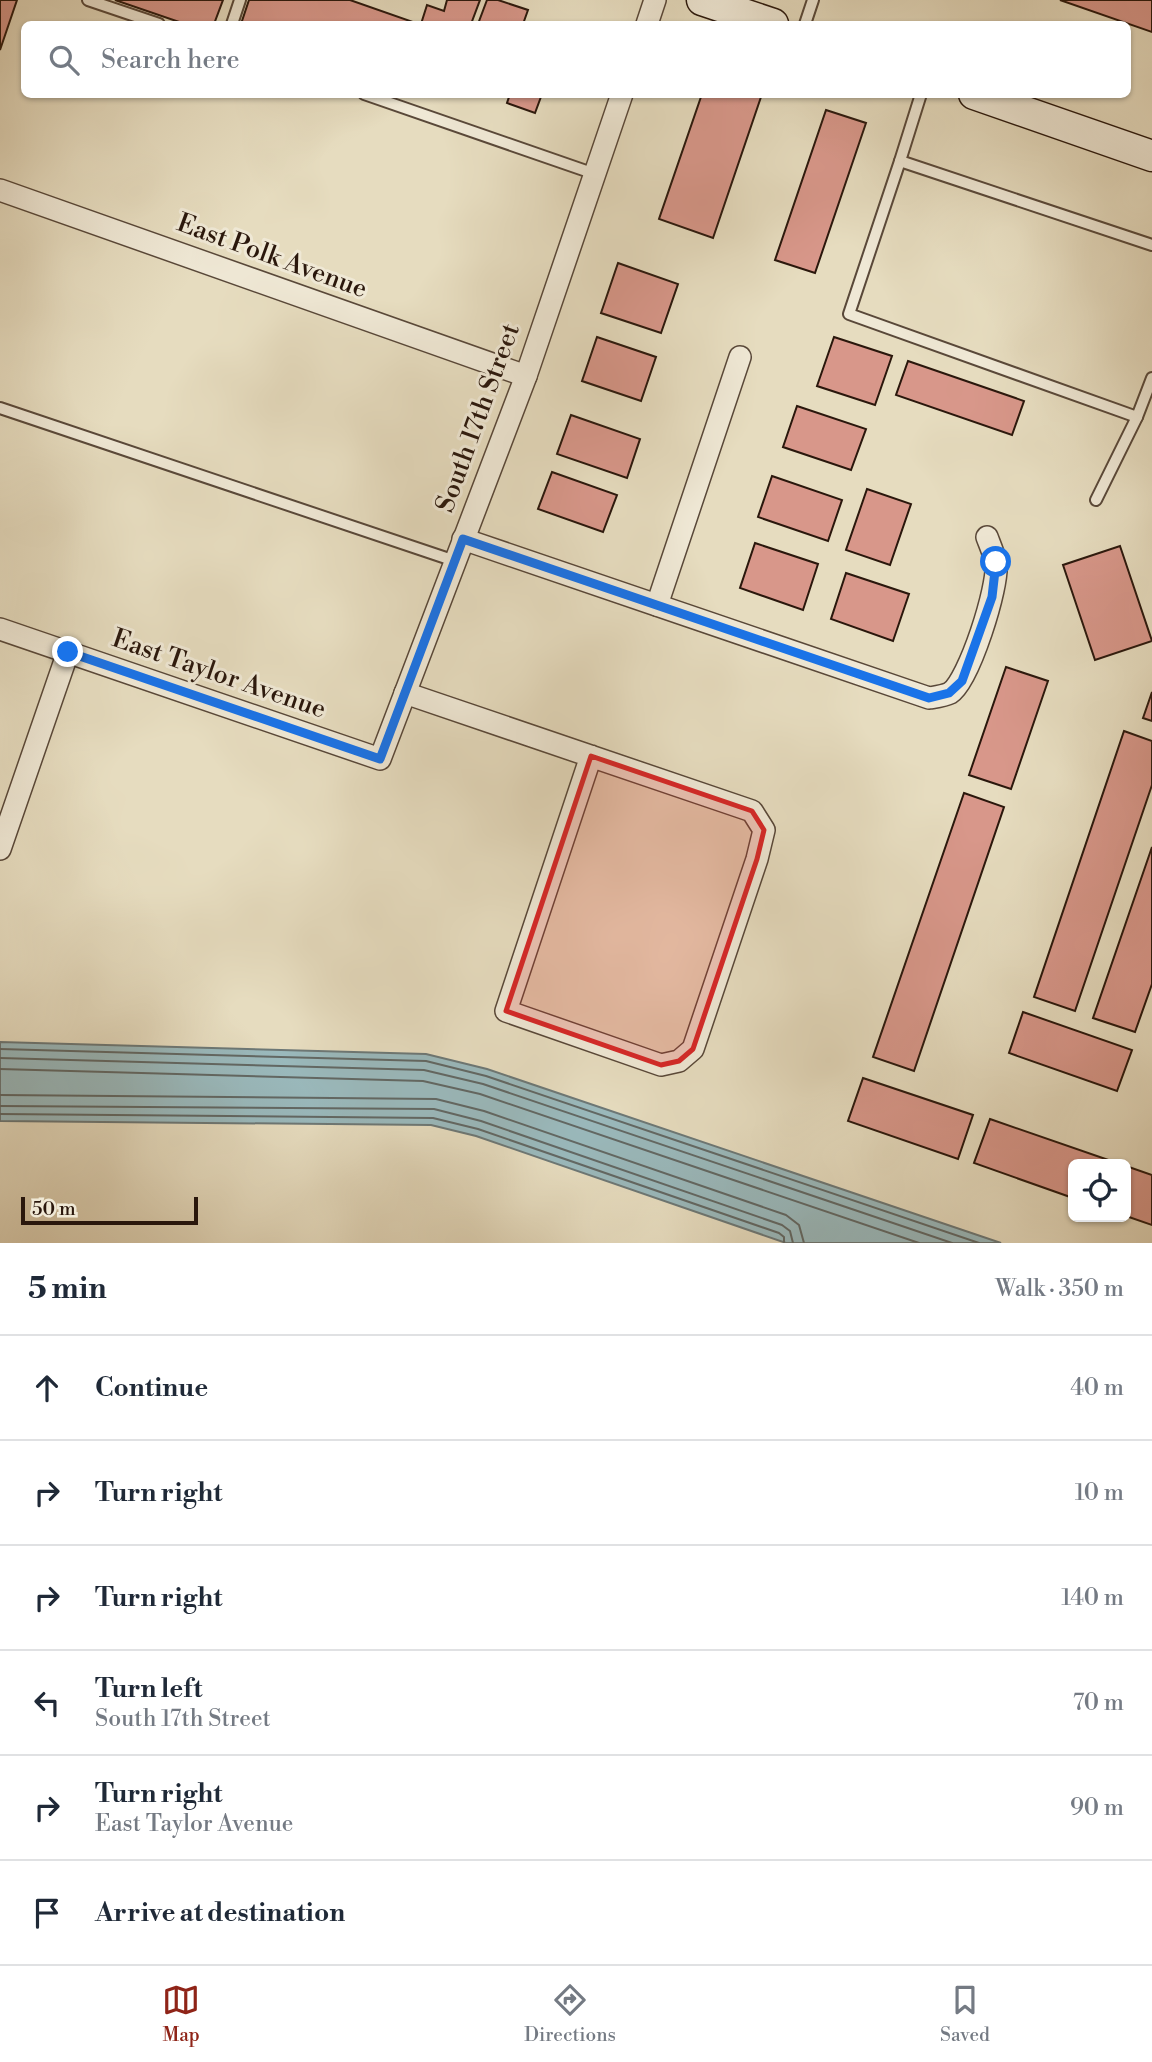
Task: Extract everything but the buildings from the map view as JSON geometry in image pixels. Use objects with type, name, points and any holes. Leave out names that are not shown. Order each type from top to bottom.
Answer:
[{"type":"main road","points":[[702,0],[764,21]]},
{"type":"main road","points":[[985,98],[1152,156]]},
{"type":"street","points":[[648,21],[655,0]]},
{"type":"street","name":"South 17th Street","points":[[380,759],[526,376],[621,98]]},
{"type":"street","name":"East Polk Avenue","points":[[0,190],[526,376]]},
{"type":"street","points":[[657,605],[740,357]]},
{"type":"street","points":[[463,539],[929,698],[949,693],[962,681],[968,667],[992,597],[995,578],[996,562],[987,537]]},
{"type":"street","name":"East Taylor Avenue","points":[[0,629],[380,759]]},
{"type":"street","points":[[0,849],[68,652]]},
{"type":"street","points":[[405,693],[591,756],[752,811],[764,830],[757,859],[693,1049],[679,1061],[661,1065],[506,1011],[591,756]]},
{"type":"lane","points":[[88,0],[150,21]]},
{"type":"lane","points":[[233,21],[240,0]]},
{"type":"lane","points":[[806,21],[813,0]]},
{"type":"lane","points":[[376,98],[595,174]]},
{"type":"lane","points":[[919,98],[849,314],[1137,417]]},
{"type":"lane","points":[[900,161],[1152,245]]},
{"type":"lane","points":[[1096,500],[1137,417],[1152,378]]},
{"type":"lane","points":[[0,408],[455,561]]},
{"type":"highlighted area","points":[[591,756],[752,811],[764,830],[757,859],[693,1049],[679,1061],[661,1065],[506,1011]]},
{"type":"water","points":[[0,1042],[426,1054],[487,1069],[1001,1243],[786,1243],[476,1136],[431,1125],[0,1121]]},
{"type":"route","points":[[68,652],[380,759],[463,539],[929,698],[949,693],[962,681],[992,597],[996,562]]}]
